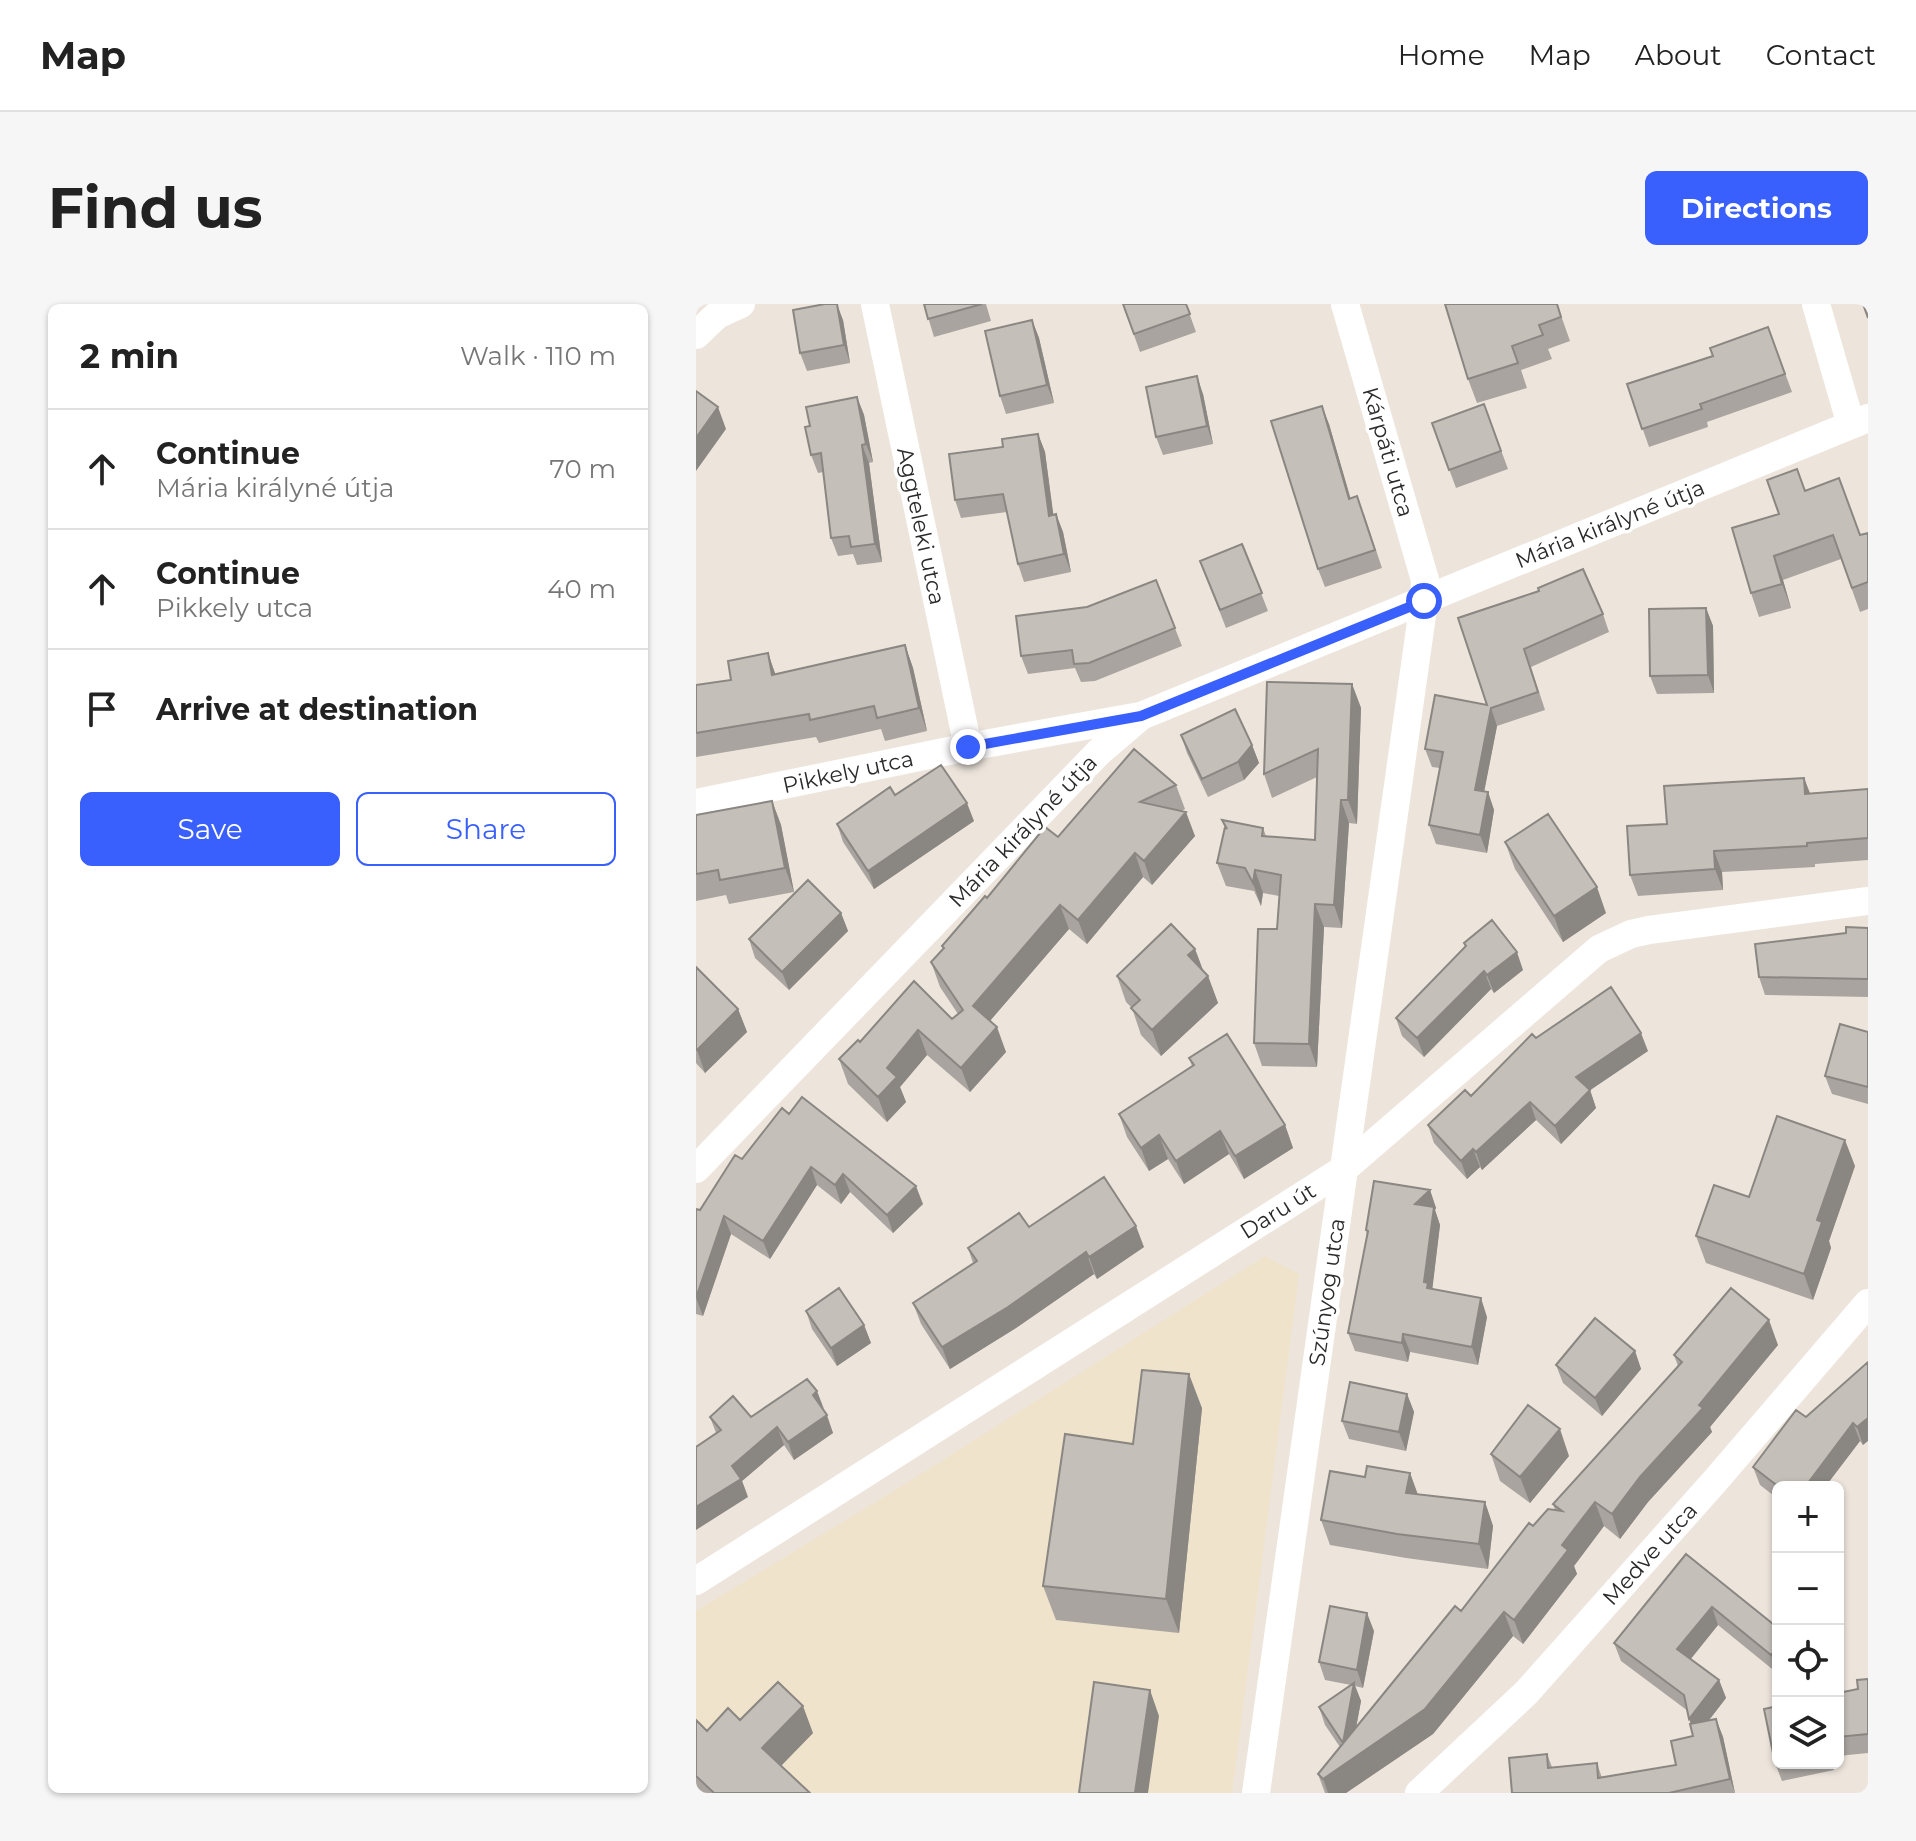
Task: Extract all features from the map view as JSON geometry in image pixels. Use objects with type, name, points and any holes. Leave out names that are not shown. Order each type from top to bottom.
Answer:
[{"type":"street","points":[[696,335],[717,315],[741,304]]},
{"type":"street","name":"Aggteleki utca","points":[[875,304],[968,747]]},
{"type":"street","name":"Kárpáti utca","points":[[1345,304],[1425,580],[1424,601]]},
{"type":"street","points":[[1816,304],[1860,421]]},
{"type":"street","name":"Mária királyné útja","points":[[696,1169],[1088,763],[1141,716],[1860,421]]},
{"type":"street","name":"Szúnyog utca","points":[[1256,1793],[1424,601]]},
{"type":"street","name":"Pikkely utca","points":[[696,803],[968,747],[1141,716]]},
{"type":"street","name":"Daru út","points":[[696,1581],[1344,1169],[1599,949],[1649,930],[1868,901]]},
{"type":"street","name":"Medve utca","points":[[1419,1793],[1526,1693],[1868,1303]]},
{"type":"shaded area","points":[[1265,1256],[1299,1274],[1232,1793],[696,1793],[696,1611],[900,1487]]},
{"type":"building","points":[[837,304],[844,345],[800,353],[793,310]]},
{"type":"building","points":[[924,304],[982,304],[928,319]]},
{"type":"building","points":[[1123,304],[1186,304],[1190,314],[1134,334]]},
{"type":"building","points":[[1445,304],[1557,304],[1561,317],[1539,325],[1543,335],[1512,346],[1518,363],[1468,379]]},
{"type":"building","points":[[1032,320],[1047,385],[1000,396],[985,331]]},
{"type":"building","points":[[1768,327],[1785,374],[1700,404],[1702,409],[1642,429],[1627,384],[1713,356],[1710,348]]},
{"type":"building","points":[[1197,376],[1207,426],[1156,437],[1146,387]]},
{"type":"building","points":[[696,391],[718,407],[696,438]]},
{"type":"building","points":[[857,397],[866,444],[862,445],[875,544],[851,547],[849,536],[831,538],[821,453],[811,455],[805,427],[810,426],[806,407]]},
{"type":"building","points":[[1484,404],[1501,451],[1449,470],[1432,423]]},
{"type":"building","points":[[1322,406],[1349,499],[1357,496],[1375,550],[1318,569],[1271,421]]},
{"type":"building","points":[[1038,434],[1049,516],[1056,514],[1064,554],[1018,564],[1003,494],[955,500],[949,454],[1003,447],[1002,439]]},
{"type":"building","points":[[1797,469],[1805,491],[1839,478],[1860,535],[1868,533],[1868,582],[1852,588],[1833,535],[1774,556],[1782,584],[1751,593],[1732,528],[1779,514],[1767,480]]},
{"type":"building","points":[[1242,544],[1262,593],[1220,610],[1200,561]]},
{"type":"building","points":[[1583,569],[1603,614],[1524,649],[1538,692],[1491,708],[1475,790],[1488,792],[1480,835],[1429,825],[1443,752],[1425,749],[1435,695],[1487,705],[1458,618],[1539,591],[1538,588]]},
{"type":"building","points":[[1156,580],[1175,628],[1089,663],[1074,664],[1072,650],[1021,656],[1016,616],[1087,607]]},
{"type":"building","points":[[1706,608],[1708,675],[1650,676],[1649,609]]},
{"type":"building","points":[[905,645],[919,708],[877,718],[874,706],[810,720],[809,714],[696,733],[696,685],[731,680],[728,661],[768,653],[772,675]]},
{"type":"building","points":[[1267,682],[1352,684],[1348,800],[1341,800],[1334,905],[1315,904],[1309,1044],[1254,1043],[1258,929],[1277,929],[1281,875],[1255,870],[1253,883],[1245,868],[1217,863],[1225,827],[1227,829],[1222,820],[1263,828],[1262,836],[1315,840],[1318,749],[1264,774]]},
{"type":"building","points":[[1235,709],[1252,745],[1238,762],[1202,779],[1181,735]]},
{"type":"building","points":[[1134,749],[1176,785],[1140,802],[1186,812],[1144,861],[1135,853],[1078,920],[1060,905],[973,1006],[997,1027],[961,1068],[918,1030],[887,1068],[897,1077],[878,1097],[839,1059],[858,1040],[860,1042],[914,981],[952,1019],[963,1010],[931,962],[1045,827],[1058,837]]},
{"type":"building","points":[[941,765],[967,803],[868,871],[837,824],[890,787],[895,795]]},
{"type":"building","points":[[1804,778],[1805,794],[1868,789],[1868,838],[1807,843],[1807,846],[1714,851],[1715,869],[1630,875],[1627,826],[1667,824],[1664,786]]},
{"type":"building","points":[[772,801],[785,868],[720,880],[718,870],[696,874],[696,815]]},
{"type":"building","points":[[1548,814],[1597,887],[1554,916],[1505,842]]},
{"type":"building","points":[[808,880],[841,913],[782,972],[749,939]]},
{"type":"building","points":[[1492,920],[1517,952],[1487,975],[1484,971],[1417,1038],[1396,1018],[1466,946],[1464,943]]},
{"type":"building","points":[[1171,924],[1195,949],[1188,955],[1208,976],[1152,1030],[1131,1008],[1140,1000],[1117,976]]},
{"type":"building","points":[[1846,927],[1868,928],[1868,979],[1759,977],[1755,944],[1846,933]]},
{"type":"building","points":[[696,967],[738,1009],[697,1050],[696,1049]]},
{"type":"building","points":[[1611,987],[1641,1033],[1576,1077],[1590,1090],[1555,1126],[1530,1102],[1476,1152],[1473,1149],[1461,1161],[1428,1125],[1465,1090],[1471,1096],[1532,1034],[1536,1038]]},
{"type":"building","points":[[1840,1024],[1868,1032],[1868,1087],[1825,1076]]},
{"type":"building","points":[[1227,1034],[1285,1125],[1235,1156],[1220,1131],[1176,1161],[1159,1135],[1141,1148],[1119,1114],[1194,1065],[1189,1058]]},
{"type":"building","points":[[802,1097],[916,1186],[887,1215],[843,1174],[835,1185],[811,1167],[763,1241],[724,1216],[696,1298],[696,1209],[700,1210],[735,1155],[742,1159],[782,1108],[789,1114]]},
{"type":"building","points":[[1777,1116],[1845,1140],[1817,1220],[1822,1222],[1804,1274],[1696,1236],[1714,1185],[1749,1197]]},
{"type":"building","points":[[1104,1177],[1136,1226],[1089,1257],[1086,1252],[1008,1307],[942,1347],[913,1303],[977,1261],[968,1248],[1019,1213],[1029,1227]]},
{"type":"building","points":[[1374,1181],[1430,1190],[1415,1204],[1434,1207],[1424,1282],[1428,1283],[1427,1288],[1481,1298],[1472,1347],[1403,1334],[1402,1343],[1348,1333],[1368,1231]]},
{"type":"building","points":[[839,1288],[864,1325],[831,1348],[806,1311]]},
{"type":"building","points":[[1731,1288],[1769,1320],[1699,1405],[1703,1408],[1640,1477],[1612,1514],[1595,1502],[1562,1545],[1568,1550],[1514,1620],[1504,1612],[1425,1709],[1323,1779],[1318,1774],[1455,1606],[1461,1611],[1529,1523],[1533,1526],[1548,1509],[1562,1511],[1553,1504],[1682,1362],[1674,1355]]},
{"type":"building","points":[[1595,1318],[1635,1351],[1595,1398],[1556,1365]]},
{"type":"building","points":[[1868,1362],[1868,1418],[1857,1427],[1853,1423],[1810,1481],[1772,1482],[1753,1467],[1796,1410],[1806,1417]]},
{"type":"building","points":[[1142,1370],[1189,1374],[1166,1599],[1043,1586],[1065,1434],[1133,1444]]},
{"type":"building","points":[[807,1379],[817,1391],[813,1395],[827,1415],[788,1442],[777,1427],[732,1466],[741,1479],[696,1507],[696,1447],[721,1430],[710,1417],[733,1396],[751,1417]]},
{"type":"building","points":[[1350,1382],[1407,1394],[1399,1432],[1342,1421]]},
{"type":"building","points":[[1528,1405],[1560,1429],[1520,1477],[1491,1454]]},
{"type":"building","points":[[1367,1466],[1410,1473],[1406,1493],[1485,1502],[1479,1544],[1397,1534],[1321,1520],[1330,1471],[1365,1477]]},
{"type":"building","points":[[1686,1554],[1772,1623],[1771,1655],[1712,1607],[1677,1649],[1719,1680],[1689,1719],[1684,1695],[1614,1643]]},
{"type":"building","points":[[1330,1606],[1367,1613],[1357,1670],[1319,1662]]},
{"type":"building","points":[[1868,1679],[1868,1734],[1844,1736],[1844,1692],[1858,1689],[1857,1680]]},
{"type":"building","points":[[778,1682],[803,1706],[762,1748],[810,1793],[714,1793],[696,1776],[696,1720],[707,1731],[728,1708],[740,1720]]},
{"type":"building","points":[[1094,1682],[1150,1690],[1135,1793],[1079,1793]]},
{"type":"building","points":[[1354,1683],[1343,1743],[1319,1707]]},
{"type":"building","points":[[1772,1707],[1772,1748],[1764,1709]]},
{"type":"building","points":[[1716,1719],[1730,1779],[1669,1793],[1512,1793],[1509,1758],[1547,1754],[1548,1768],[1597,1763],[1598,1778],[1676,1765],[1671,1741],[1693,1736],[1690,1724]]},
{"type":"route","points":[[968,747],[1141,716],[1424,601]]}]
